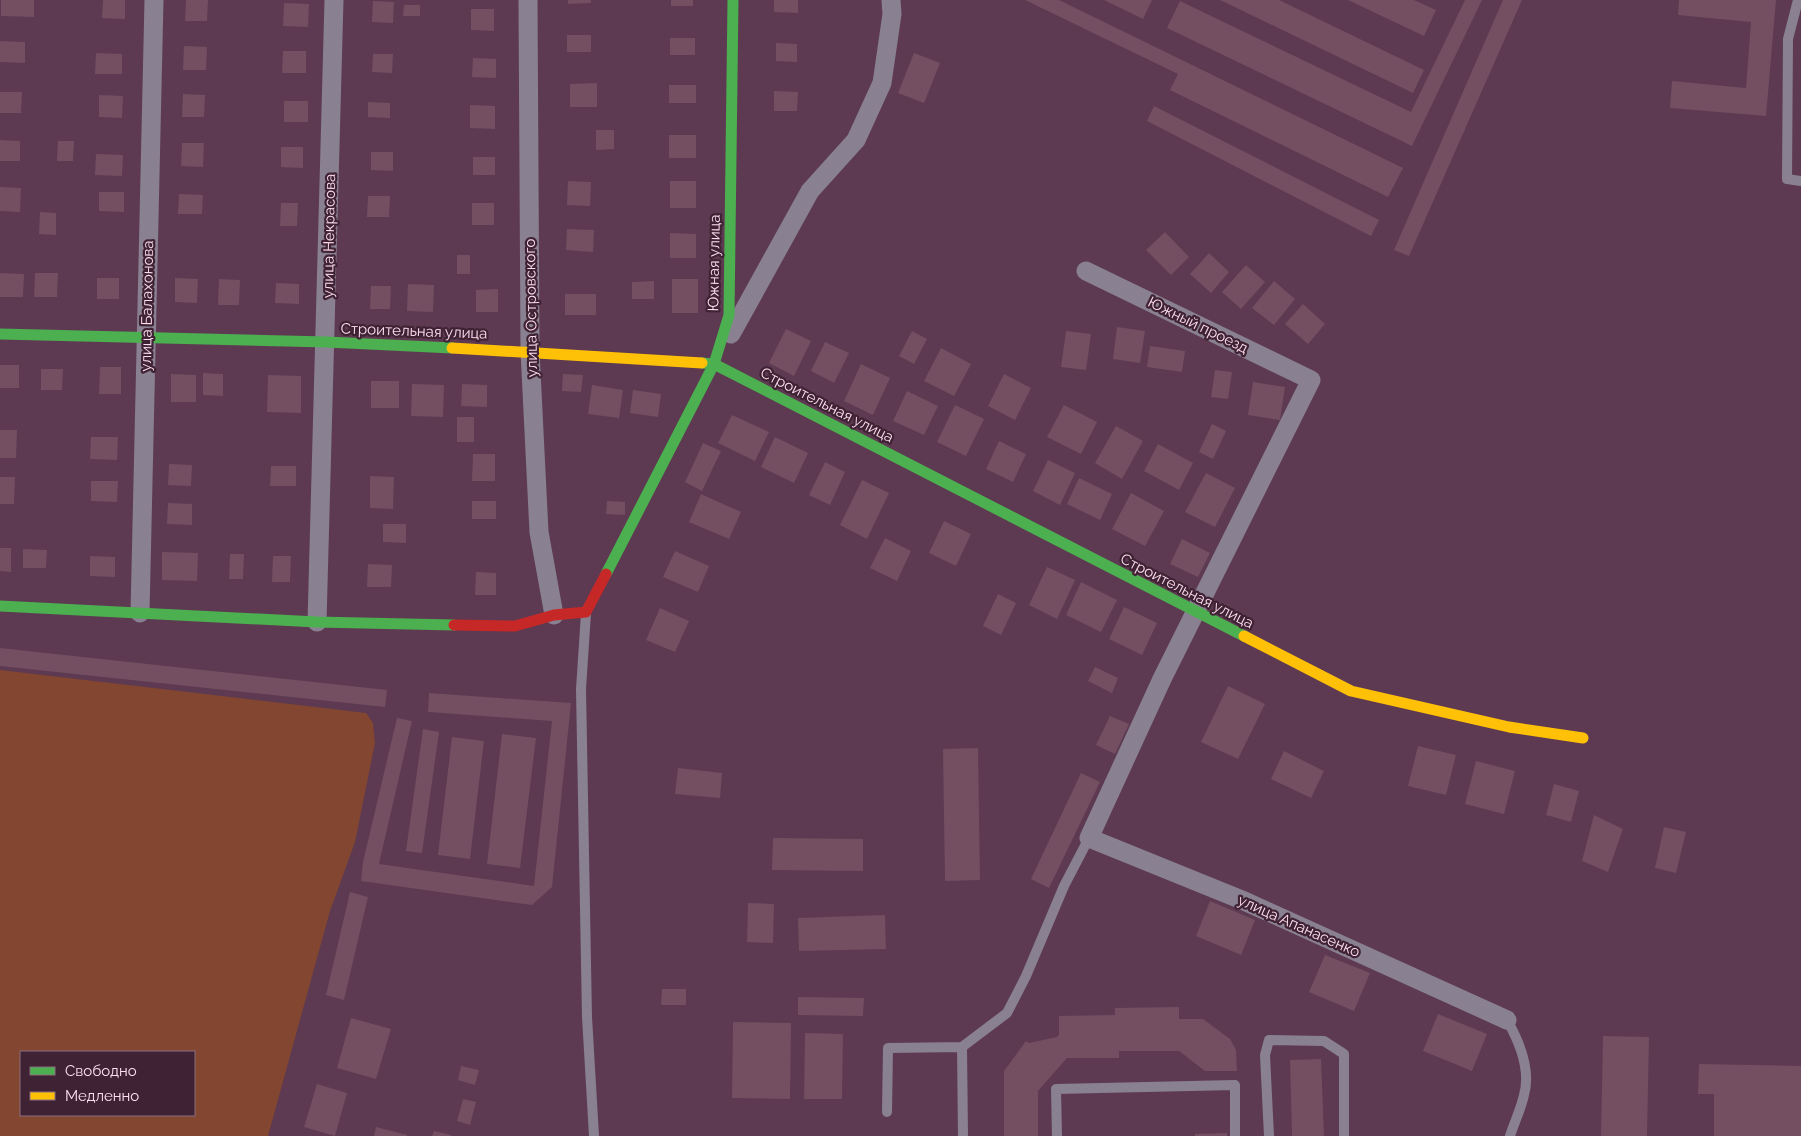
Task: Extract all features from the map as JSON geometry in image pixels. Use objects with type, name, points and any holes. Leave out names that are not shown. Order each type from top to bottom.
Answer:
[{"type":"street","name":"улица Балахонова","points":[[140,613],[154,0]]},
{"type":"street","name":"улица Некрасова","points":[[317,622],[327,342],[334,0]]},
{"type":"street","name":"улица Островского","points":[[528,0],[530,351],[539,532],[554,615]]},
{"type":"street","name":"Южная улица","points":[[586,612],[714,364],[729,315],[733,0]]},
{"type":"street","points":[[714,364],[810,191],[856,140],[882,83],[892,14],[891,0]]},
{"type":"street","name":"Южный проезд","points":[[1086,270],[1311,380],[1195,612]]},
{"type":"street","name":"Строительная улица","points":[[0,334],[327,342],[530,351],[714,364],[1351,691],[1509,727],[1583,738]]},
{"type":"street","points":[[0,606],[317,622],[515,626],[554,615],[586,612]]},
{"type":"street","points":[[1089,838],[1195,612]]},
{"type":"street","name":"улица Апанасенко","points":[[1089,838],[1242,900],[1507,1020]]},
{"type":"lane","points":[[1798,0],[1788,39],[1787,179],[1801,181]]},
{"type":"lane","points":[[586,612],[581,689],[587,1017],[594,1136]]},
{"type":"lane","points":[[887,1112],[888,1048],[962,1047],[1007,1013],[1026,976],[1064,886],[1089,838]]},
{"type":"lane","points":[[1507,1020],[1518,1040],[1525,1069],[1525,1094],[1510,1136]]},
{"type":"lane","points":[[1270,1136],[1265,1056],[1269,1040],[1324,1041],[1344,1054],[1344,1136]]},
{"type":"lane","points":[[962,1047],[963,1136]]},
{"type":"lane","points":[[1057,1136],[1056,1089],[1235,1085],[1235,1136]]},
{"type":"shaded area","points":[[0,670],[366,713],[373,723],[375,743],[355,842],[330,911],[268,1136],[0,1136]]},
{"type":"building","points":[[1,0],[34,0],[34,17],[1,16]]},
{"type":"building","points":[[103,0],[125,0],[125,19],[102,18]]},
{"type":"building","points":[[186,0],[208,0],[207,21],[185,21]]},
{"type":"building","points":[[568,0],[591,0],[591,3],[568,4]]},
{"type":"building","points":[[671,0],[693,0],[693,6],[671,6]]},
{"type":"building","points":[[774,0],[798,0],[798,13],[774,12]]},
{"type":"building","points":[[1025,0],[1059,0],[1403,168],[1388,197],[1170,90],[1178,74]]},
{"type":"building","points":[[1104,0],[1152,0],[1143,19]]},
{"type":"building","points":[[1220,0],[1279,0],[1424,70],[1413,93]]},
{"type":"building","points":[[1348,0],[1414,0],[1436,10],[1424,36]]},
{"type":"building","points":[[1465,0],[1482,0],[1412,146],[1167,28],[1180,1],[1411,112]]},
{"type":"building","points":[[1503,0],[1522,0],[1409,256],[1394,250]]},
{"type":"building","points":[[1679,0],[1776,0],[1766,116],[1670,108],[1672,81],[1746,88],[1751,22],[1678,15]]},
{"type":"building","points":[[373,1],[394,2],[393,23],[372,22]]},
{"type":"building","points":[[284,3],[309,4],[308,27],[283,26]]},
{"type":"building","points":[[404,5],[420,5],[420,16],[403,16]]},
{"type":"building","points":[[471,9],[494,9],[494,31],[471,30]]},
{"type":"building","points":[[567,35],[591,35],[591,52],[567,52]]},
{"type":"building","points":[[670,38],[695,38],[695,55],[670,55]]},
{"type":"building","points":[[0,41],[25,42],[25,63],[0,62]]},
{"type":"building","points":[[776,43],[797,44],[797,62],[776,61]]},
{"type":"building","points":[[184,46],[207,47],[206,70],[183,70]]},
{"type":"building","points":[[283,51],[306,51],[306,73],[282,73]]},
{"type":"building","points":[[96,53],[122,54],[122,74],[95,74]]},
{"type":"building","points":[[914,53],[940,63],[924,103],[898,93]]},
{"type":"building","points":[[373,54],[393,54],[392,73],[372,72]]},
{"type":"building","points":[[473,58],[496,59],[496,78],[472,77]]},
{"type":"building","points":[[597,83],[597,107],[570,107],[570,84]]},
{"type":"building","points":[[669,85],[696,85],[696,103],[669,103]]},
{"type":"building","points":[[774,91],[798,92],[797,111],[774,111]]},
{"type":"building","points":[[0,92],[22,92],[21,113],[0,113]]},
{"type":"building","points":[[183,94],[205,95],[204,117],[182,117]]},
{"type":"building","points":[[99,95],[123,96],[122,118],[99,117]]},
{"type":"building","points":[[284,101],[308,101],[308,122],[284,122]]},
{"type":"building","points":[[368,102],[390,103],[390,118],[368,117]]},
{"type":"building","points":[[470,105],[495,106],[495,129],[470,128]]},
{"type":"building","points":[[1154,106],[1379,220],[1371,236],[1147,121]]},
{"type":"building","points":[[596,130],[614,130],[614,149],[596,150]]},
{"type":"building","points":[[669,135],[696,135],[696,158],[669,158]]},
{"type":"building","points":[[0,140],[20,141],[20,161],[0,161]]},
{"type":"building","points":[[58,141],[74,141],[73,161],[57,161]]},
{"type":"building","points":[[182,143],[204,143],[203,167],[181,166]]},
{"type":"building","points":[[281,147],[303,147],[303,168],[281,167]]},
{"type":"building","points":[[371,152],[393,152],[393,171],[371,170]]},
{"type":"building","points":[[96,154],[123,155],[122,176],[95,175]]},
{"type":"building","points":[[473,157],[495,157],[495,175],[473,175]]},
{"type":"building","points":[[568,181],[591,182],[590,206],[567,205]]},
{"type":"building","points":[[670,181],[696,181],[696,208],[670,208]]},
{"type":"building","points":[[0,187],[21,188],[20,212],[0,211]]},
{"type":"building","points":[[99,192],[124,192],[124,212],[99,211]]},
{"type":"building","points":[[179,194],[203,195],[202,214],[178,214]]},
{"type":"building","points":[[368,196],[390,196],[389,217],[367,217]]},
{"type":"building","points":[[281,203],[298,203],[297,226],[280,226]]},
{"type":"building","points":[[472,203],[494,203],[494,225],[472,225]]},
{"type":"building","points":[[40,212],[56,213],[56,235],[39,234]]},
{"type":"building","points":[[567,229],[594,230],[593,252],[566,250]]},
{"type":"building","points":[[1165,232],[1189,257],[1171,275],[1146,250]]},
{"type":"building","points":[[670,233],[696,234],[696,258],[670,258]]},
{"type":"building","points":[[1209,253],[1229,272],[1211,293],[1190,274]]},
{"type":"building","points":[[457,255],[470,255],[470,274],[457,274]]},
{"type":"building","points":[[1246,265],[1265,282],[1241,309],[1222,292]]},
{"type":"building","points":[[0,273],[24,274],[23,297],[0,297]]},
{"type":"building","points":[[35,273],[58,273],[57,297],[34,297]]},
{"type":"building","points":[[97,278],[119,278],[119,299],[97,299]]},
{"type":"building","points":[[175,278],[198,279],[197,303],[175,302]]},
{"type":"building","points":[[219,279],[240,280],[239,305],[218,305]]},
{"type":"building","points":[[672,279],[698,279],[698,313],[672,313]]},
{"type":"building","points":[[654,281],[654,299],[632,299],[632,282]]},
{"type":"building","points":[[1274,281],[1295,299],[1274,325],[1252,308]]},
{"type":"building","points":[[276,283],[299,284],[299,304],[275,303]]},
{"type":"building","points":[[408,284],[434,285],[433,312],[407,311]]},
{"type":"building","points":[[371,286],[391,286],[390,309],[370,309]]},
{"type":"building","points":[[498,289],[498,312],[476,312],[476,290]]},
{"type":"building","points":[[565,294],[596,294],[596,315],[565,315]]},
{"type":"building","points":[[1303,304],[1325,324],[1308,344],[1285,324]]},
{"type":"building","points":[[1117,327],[1145,331],[1140,363],[1113,359]]},
{"type":"building","points":[[786,329],[811,341],[794,376],[769,363]]},
{"type":"building","points":[[912,331],[927,339],[914,364],[899,356]]},
{"type":"building","points":[[1066,331],[1091,334],[1086,370],[1061,367]]},
{"type":"building","points":[[825,342],[849,353],[834,383],[811,371]]},
{"type":"building","points":[[1150,346],[1185,351],[1182,372],[1147,367]]},
{"type":"building","points":[[941,348],[971,364],[954,396],[924,381]]},
{"type":"building","points":[[861,364],[890,378],[873,415],[844,401]]},
{"type":"building","points":[[0,365],[19,365],[19,388],[0,388]]},
{"type":"building","points":[[100,367],[121,367],[121,394],[99,394]]},
{"type":"building","points":[[41,369],[63,369],[62,390],[41,390]]},
{"type":"building","points":[[1215,370],[1232,372],[1228,399],[1211,397]]},
{"type":"building","points":[[203,373],[223,374],[223,396],[203,395]]},
{"type":"building","points":[[171,374],[196,375],[196,402],[171,402]]},
{"type":"building","points":[[563,374],[583,375],[581,392],[562,391]]},
{"type":"building","points":[[1004,374],[1031,388],[1015,420],[988,406]]},
{"type":"building","points":[[268,375],[301,376],[301,413],[267,412]]},
{"type":"building","points":[[371,381],[399,381],[399,408],[371,408]]},
{"type":"building","points":[[1253,382],[1285,387],[1280,420],[1248,415]]},
{"type":"building","points":[[412,384],[444,385],[443,417],[411,416]]},
{"type":"building","points":[[462,384],[487,385],[487,407],[461,406]]},
{"type":"building","points":[[592,385],[623,390],[619,418],[588,414]]},
{"type":"building","points":[[633,390],[661,394],[658,417],[630,413]]},
{"type":"building","points":[[907,391],[938,406],[924,435],[893,421]]},
{"type":"building","points":[[955,405],[984,419],[966,456],[937,442]]},
{"type":"building","points":[[1064,405],[1097,422],[1081,454],[1047,437]]},
{"type":"building","points":[[732,415],[769,432],[755,461],[718,443]]},
{"type":"building","points":[[457,417],[474,417],[474,442],[457,442]]},
{"type":"building","points":[[1212,424],[1226,431],[1213,459],[1199,452]]},
{"type":"building","points":[[1116,426],[1143,441],[1122,479],[1095,463]]},
{"type":"building","points":[[0,430],[17,430],[16,458],[0,458]]},
{"type":"building","points":[[91,437],[118,437],[117,460],[90,459]]},
{"type":"building","points":[[775,437],[808,453],[794,483],[761,467]]},
{"type":"building","points":[[999,441],[1026,454],[1013,482],[986,469]]},
{"type":"building","points":[[703,443],[721,451],[702,491],[685,482]]},
{"type":"building","points":[[1158,444],[1193,463],[1179,490],[1144,471]]},
{"type":"building","points":[[473,454],[495,454],[495,481],[472,481]]},
{"type":"building","points":[[1048,460],[1075,473],[1060,505],[1033,491]]},
{"type":"building","points":[[825,462],[845,472],[830,505],[809,495]]},
{"type":"building","points":[[169,464],[192,465],[191,486],[168,485]]},
{"type":"building","points":[[271,466],[296,466],[296,486],[270,486]]},
{"type":"building","points":[[1206,473],[1235,488],[1215,527],[1185,512]]},
{"type":"building","points":[[370,476],[394,477],[393,509],[370,508]]},
{"type":"building","points":[[0,477],[15,477],[14,504],[0,504]]},
{"type":"building","points":[[1079,478],[1112,494],[1100,520],[1067,504]]},
{"type":"building","points":[[862,480],[889,493],[867,539],[840,525]]},
{"type":"building","points":[[91,481],[118,481],[117,502],[91,501]]},
{"type":"building","points":[[1131,493],[1164,511],[1145,546],[1112,529]]},
{"type":"building","points":[[701,494],[741,512],[729,539],[689,522]]},
{"type":"building","points":[[472,501],[496,501],[496,519],[472,519]]},
{"type":"building","points":[[607,501],[625,502],[625,515],[606,514]]},
{"type":"building","points":[[168,503],[192,504],[192,525],[167,524]]},
{"type":"building","points":[[944,521],[971,534],[956,566],[929,553]]},
{"type":"building","points":[[383,524],[406,524],[406,543],[383,542]]},
{"type":"building","points":[[885,538],[911,551],[897,581],[870,568]]},
{"type":"building","points":[[1182,539],[1210,553],[1198,577],[1170,564]]},
{"type":"building","points":[[0,548],[11,548],[11,572],[0,571]]},
{"type":"building","points":[[23,549],[47,550],[46,568],[23,568]]},
{"type":"building","points":[[675,551],[709,566],[698,592],[663,577]]},
{"type":"building","points":[[162,552],[198,553],[197,581],[162,580]]},
{"type":"building","points":[[230,554],[244,554],[243,579],[229,579]]},
{"type":"building","points":[[90,556],[115,557],[115,577],[90,576]]},
{"type":"building","points":[[273,556],[291,556],[290,582],[272,582]]},
{"type":"building","points":[[368,564],[392,565],[391,587],[367,587]]},
{"type":"building","points":[[1047,567],[1075,580],[1057,619],[1029,605]]},
{"type":"building","points":[[476,572],[496,573],[496,595],[475,595]]},
{"type":"building","points":[[1081,582],[1117,600],[1101,632],[1066,615]]},
{"type":"building","points":[[998,594],[1016,603],[1001,635],[983,626]]},
{"type":"building","points":[[1124,607],[1157,623],[1142,655],[1109,639]]},
{"type":"building","points":[[660,608],[689,621],[675,652],[646,640]]},
{"type":"building","points":[[0,648],[387,690],[385,707],[0,666]]},
{"type":"building","points":[[1095,667],[1118,678],[1112,693],[1088,681]]},
{"type":"building","points":[[1228,686],[1265,704],[1238,759],[1201,742]]},
{"type":"building","points":[[429,693],[571,703],[552,887],[532,905],[361,881],[363,862],[397,718],[412,721],[379,864],[534,886],[552,721],[428,712]]},
{"type":"building","points":[[1110,716],[1129,724],[1115,754],[1096,745]]},
{"type":"building","points":[[423,729],[439,732],[422,853],[406,851]]},
{"type":"building","points":[[502,734],[536,738],[520,868],[487,864]]},
{"type":"building","points":[[452,737],[484,741],[470,859],[438,855]]},
{"type":"building","points":[[1418,746],[1456,755],[1446,795],[1408,786]]},
{"type":"building","points":[[978,748],[980,880],[945,881],[943,749]]},
{"type":"building","points":[[1284,751],[1324,771],[1311,798],[1271,779]]},
{"type":"building","points":[[1476,761],[1515,771],[1504,814],[1465,804]]},
{"type":"building","points":[[678,768],[722,773],[720,798],[675,794]]},
{"type":"building","points":[[1081,773],[1100,782],[1049,888],[1031,879]]},
{"type":"building","points":[[1554,784],[1579,791],[1571,822],[1546,815]]},
{"type":"building","points":[[1594,815],[1623,829],[1608,872],[1582,861]]},
{"type":"building","points":[[1664,827],[1686,832],[1676,873],[1655,868]]},
{"type":"building","points":[[773,838],[863,839],[863,871],[772,870]]},
{"type":"building","points":[[350,892],[368,897],[344,1000],[326,995]]},
{"type":"building","points":[[1210,901],[1255,920],[1241,955],[1196,936]]},
{"type":"building","points":[[748,903],[774,904],[773,943],[747,942]]},
{"type":"building","points":[[885,915],[886,949],[799,951],[798,918]]},
{"type":"building","points":[[1325,955],[1370,973],[1354,1011],[1309,992]]},
{"type":"building","points":[[662,989],[686,989],[686,1005],[661,1005]]},
{"type":"building","points":[[798,997],[864,998],[863,1016],[798,1015]]},
{"type":"building","points":[[1179,1007],[1179,1019],[1203,1019],[1230,1039],[1236,1050],[1237,1071],[1205,1071],[1179,1051],[1119,1051],[1119,1058],[1067,1058],[1038,1091],[1038,1136],[1004,1136],[1004,1071],[1026,1041],[1029,1043],[1057,1037],[1059,1034],[1059,1016],[1115,1015],[1115,1008]]},
{"type":"building","points":[[1438,1014],[1487,1034],[1472,1071],[1423,1051]]},
{"type":"building","points":[[351,1018],[391,1029],[376,1079],[337,1068]]},
{"type":"building","points":[[733,1022],[791,1023],[790,1099],[732,1098]]},
{"type":"building","points":[[805,1033],[843,1034],[842,1099],[804,1099]]},
{"type":"building","points":[[1603,1036],[1649,1037],[1647,1136],[1601,1136]]},
{"type":"building","points":[[1321,1059],[1324,1136],[1292,1136],[1290,1060]]},
{"type":"building","points":[[1699,1064],[1801,1066],[1801,1136],[1714,1136],[1714,1094],[1698,1094]]},
{"type":"building","points":[[461,1066],[479,1070],[475,1085],[458,1080]]},
{"type":"building","points":[[317,1084],[347,1093],[335,1136],[304,1127]]},
{"type":"building","points":[[463,1099],[476,1102],[470,1125],[457,1121]]},
{"type":"building","points":[[376,1127],[407,1135],[407,1136],[374,1136]]},
{"type":"building","points":[[434,1131],[451,1135],[451,1136],[432,1136]]},
{"type":"building","points":[[1227,1133],[1227,1136],[1195,1136],[1195,1134]]},
{"type":"traffic: fast","points":[[606,574],[714,364],[729,315],[733,0]]},
{"type":"traffic: fast","points":[[0,334],[327,342],[452,348]]},
{"type":"traffic: fast","points":[[702,363],[714,364],[1244,636]]},
{"type":"traffic: fast","points":[[0,606],[317,622],[454,625]]},
{"type":"traffic: slow","points":[[452,348],[702,363]]},
{"type":"traffic: slow","points":[[1244,636],[1351,691],[1509,727],[1583,738]]},
{"type":"traffic: jam","points":[[454,625],[515,626],[554,615],[586,612],[606,574]]}]
